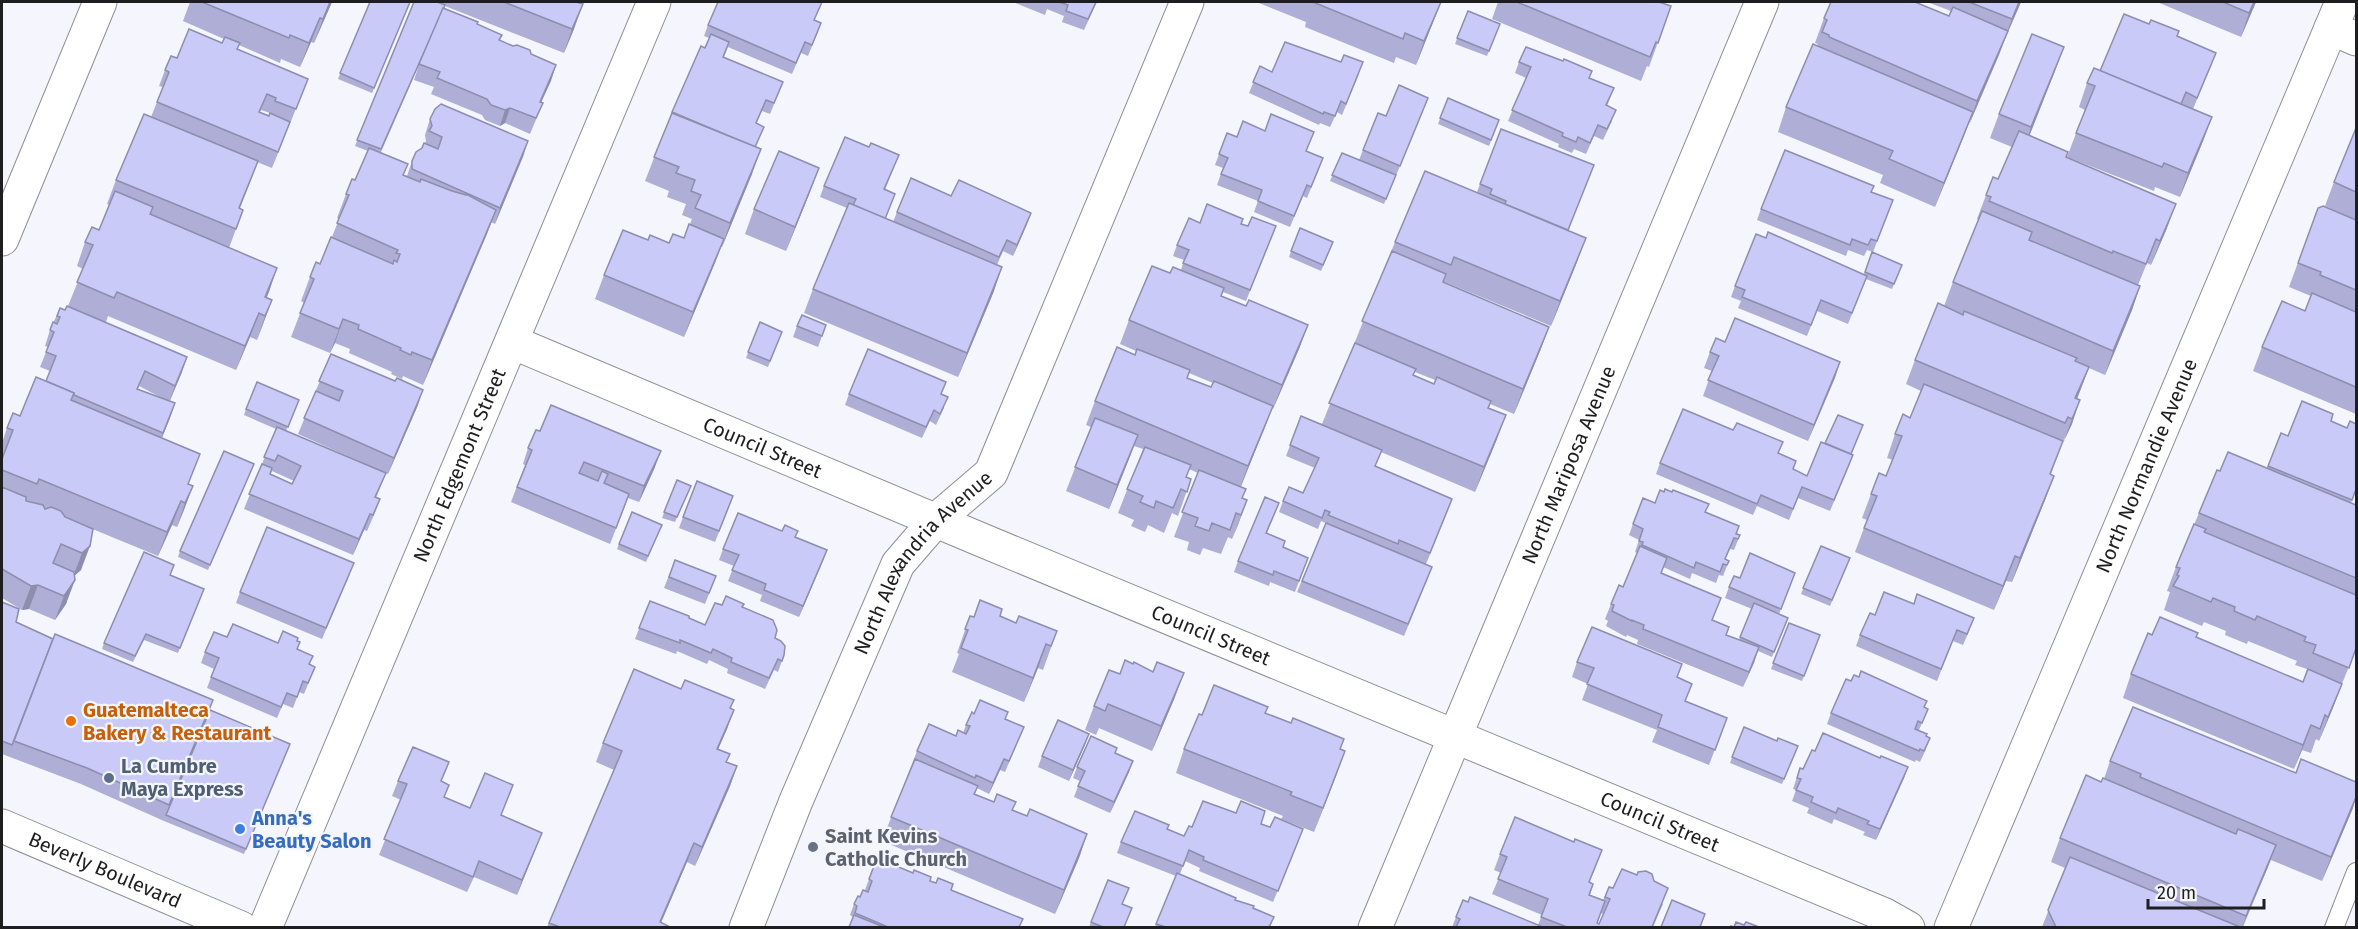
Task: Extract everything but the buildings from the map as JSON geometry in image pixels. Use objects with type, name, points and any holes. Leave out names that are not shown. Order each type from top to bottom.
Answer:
[{"type":"street","points":[[2,239],[100,2]]},
{"type":"street","name":"North Edgemont Street","points":[[265,927],[654,2]]},
{"type":"street","name":"North Alexandria Avenue","points":[[746,927],[796,801],[898,564],[936,520],[991,473],[1187,2]]},
{"type":"street","name":"North Mariposa Avenue","points":[[1375,927],[1762,2]]},
{"type":"street","name":"North Normandie Avenue","points":[[1951,927],[2343,23]]},
{"type":"street","name":"Council Street","points":[[512,342],[1885,915],[1908,927]]},
{"type":"street","name":"Beverly Boulevard","points":[[2,826],[242,927]]},
{"type":"lane","points":[[2334,927],[2356,872]]},
{"type":"place","name":"Guatemalteca Bakery & Restaurant","points":[[71,721]]},
{"type":"place","name":"La Cumbre Maya Express","points":[[109,778]]},
{"type":"place","name":"Anna's Beauty Salon","points":[[240,829]]},
{"type":"place","name":"Saint Kevins Catholic Church","points":[[813,847]]}]
